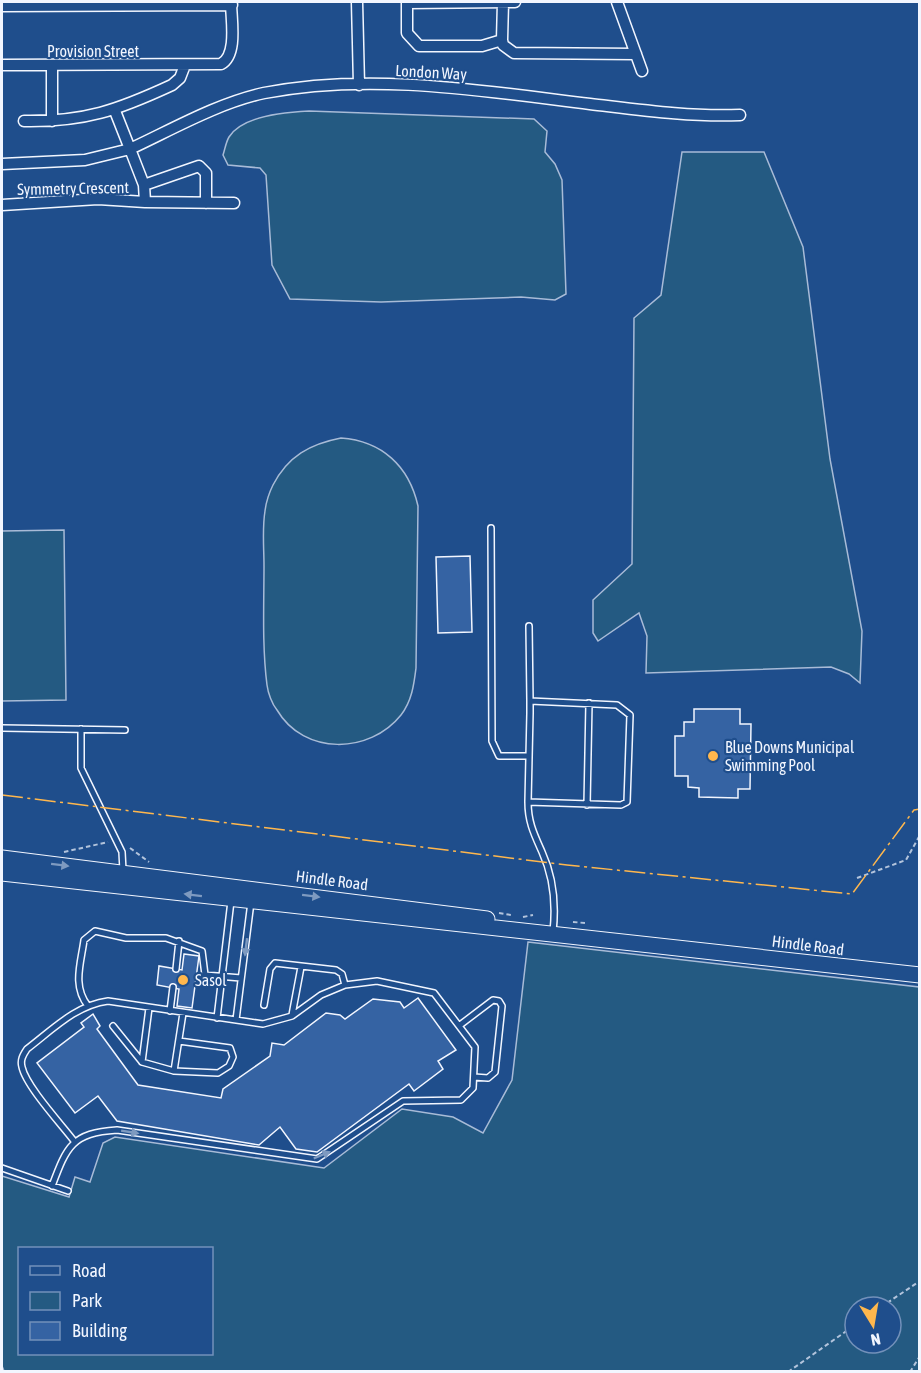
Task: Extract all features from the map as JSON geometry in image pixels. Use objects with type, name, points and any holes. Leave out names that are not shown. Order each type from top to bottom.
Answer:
[{"type":"main road","name":"Hindle Road","points":[[2,858],[123,873],[232,893]]},
{"type":"main road","name":"Hindle Road","points":[[2,873],[252,895],[920,975]]},
{"type":"street","points":[[357,2],[359,85]]},
{"type":"street","points":[[515,2],[407,2],[407,33],[418,46],[482,46],[503,42],[520,55],[636,54]]},
{"type":"street","points":[[503,2],[503,42]]},
{"type":"street","points":[[617,2],[642,71]]},
{"type":"street","points":[[2,6],[231,3]]},
{"type":"street","name":"Provision Street","points":[[2,65],[216,65],[227,61],[231,49],[231,3]]},
{"type":"street","points":[[24,121],[52,121],[115,111],[172,85],[180,78],[185,65]]},
{"type":"street","points":[[52,66],[52,121]]},
{"type":"street","name":"London Way","points":[[2,164],[78,160],[132,153],[240,100],[287,90],[359,85],[462,88],[683,115],[740,115]]},
{"type":"street","name":"Symmetry Crescent","points":[[115,111],[144,184],[145,202]]},
{"type":"street","name":"Symmetry Crescent","points":[[144,184],[199,165],[205,171],[206,203]]},
{"type":"street","name":"Symmetry Crescent","points":[[2,205],[98,199],[234,203]]},
{"type":"lane","points":[[491,528],[492,741],[499,756],[529,756]]},
{"type":"lane","points":[[529,626],[528,802],[532,831],[549,870],[554,896],[553,932]]},
{"type":"lane","points":[[528,802],[621,805],[627,802],[630,715],[617,705],[530,701]]},
{"type":"lane","points":[[587,805],[589,703]]},
{"type":"lane","points":[[2,728],[125,730]]},
{"type":"lane","points":[[81,729],[81,768],[122,852],[123,873]]},
{"type":"lane","points":[[217,1018],[232,893]]},
{"type":"lane","points":[[236,1020],[252,895]]},
{"type":"lane","points":[[88,1006],[81,997],[78,981],[84,940],[92,932],[99,931],[126,938],[166,938],[179,941],[202,951],[205,975],[242,978]]},
{"type":"lane","points":[[176,969],[179,941]]},
{"type":"lane","points":[[264,1005],[272,965],[339,971],[345,985]]},
{"type":"lane","points":[[292,1016],[301,967]]},
{"type":"lane","points":[[52,1186],[63,1157],[74,1141],[89,1133],[117,1130],[317,1159],[403,1101],[461,1100],[473,1088],[475,1047],[434,993],[376,981],[345,985],[321,995],[292,1016],[262,1024],[108,1001],[88,1006],[27,1049],[22,1058],[21,1066],[27,1079],[74,1141]]},
{"type":"lane","points":[[170,1011],[173,987]]},
{"type":"lane","points":[[460,1025],[493,1000],[499,1001],[502,1005],[495,1072],[488,1078],[474,1077]]},
{"type":"lane","points":[[142,1062],[149,1008]]},
{"type":"lane","points":[[174,1071],[183,1013]]},
{"type":"lane","points":[[113,1026],[142,1062],[174,1071],[218,1074],[229,1066],[233,1057],[230,1048],[179,1041]]},
{"type":"lane","points":[[2,1168],[68,1191]]},
{"type":"path","points":[[857,878],[906,860],[920,836]]},
{"type":"path","points":[[899,1295],[920,1281]]},
{"type":"path","points":[[788,1371],[843,1333]]},
{"type":"path","points":[[910,1371],[920,1356]]},
{"type":"green space","points":[[309,111],[534,119],[547,131],[545,152],[555,164],[562,180],[566,294],[555,300],[521,297],[381,302],[290,299],[272,265],[266,175],[260,168],[228,165],[223,155],[229,137],[244,124],[266,116]]},
{"type":"green space","points":[[682,152],[764,152],[803,247],[830,459],[862,631],[860,683],[849,674],[831,667],[646,673],[647,636],[639,613],[598,641],[593,633],[593,600],[632,564],[634,318],[661,295]]},
{"type":"green space","points":[[341,438],[369,444],[392,458],[408,479],[418,506],[416,668],[410,698],[405,710],[388,728],[355,743],[338,744],[320,742],[303,736],[289,725],[275,708],[269,695],[265,670],[263,532],[265,508],[269,495],[286,466],[310,448]]},
{"type":"green space","points":[[64,530],[66,700],[2,701],[2,531]]},
{"type":"green space","points":[[528,942],[919,987],[919,1371],[4,1371],[2,1366],[2,1176],[69,1197],[75,1177],[90,1182],[103,1143],[115,1137],[324,1168],[402,1109],[453,1117],[483,1133],[512,1080]]},
{"type":"building","points":[[470,556],[472,632],[438,633],[436,557]]},
{"type":"building","name":"Blue Downs Municipal Swimming Pool","points":[[694,709],[740,709],[740,724],[751,724],[750,789],[738,789],[738,798],[699,797],[699,788],[688,787],[688,776],[675,776],[675,736],[684,736],[684,722],[694,722]]},
{"type":"building","points":[[184,954],[199,956],[192,1008],[177,1006],[179,989],[157,985],[159,966],[182,970]]},
{"type":"building","points":[[418,998],[456,1050],[438,1061],[443,1069],[414,1091],[409,1084],[317,1152],[296,1149],[280,1127],[259,1145],[117,1121],[98,1096],[75,1113],[37,1063],[84,1027],[81,1023],[93,1014],[100,1026],[97,1029],[138,1085],[221,1098],[223,1089],[270,1056],[272,1043],[284,1045],[326,1013],[340,1015],[345,1019],[373,999],[400,1002],[404,1008]]},
{"type":"power","points":[[2,795],[567,865],[852,894],[914,810],[920,809]]},
{"type":"place","name":"Blue Downs Municipal Swimming Pool","points":[[713,756]]},
{"type":"place","name":"Sasol","points":[[183,980]]}]
